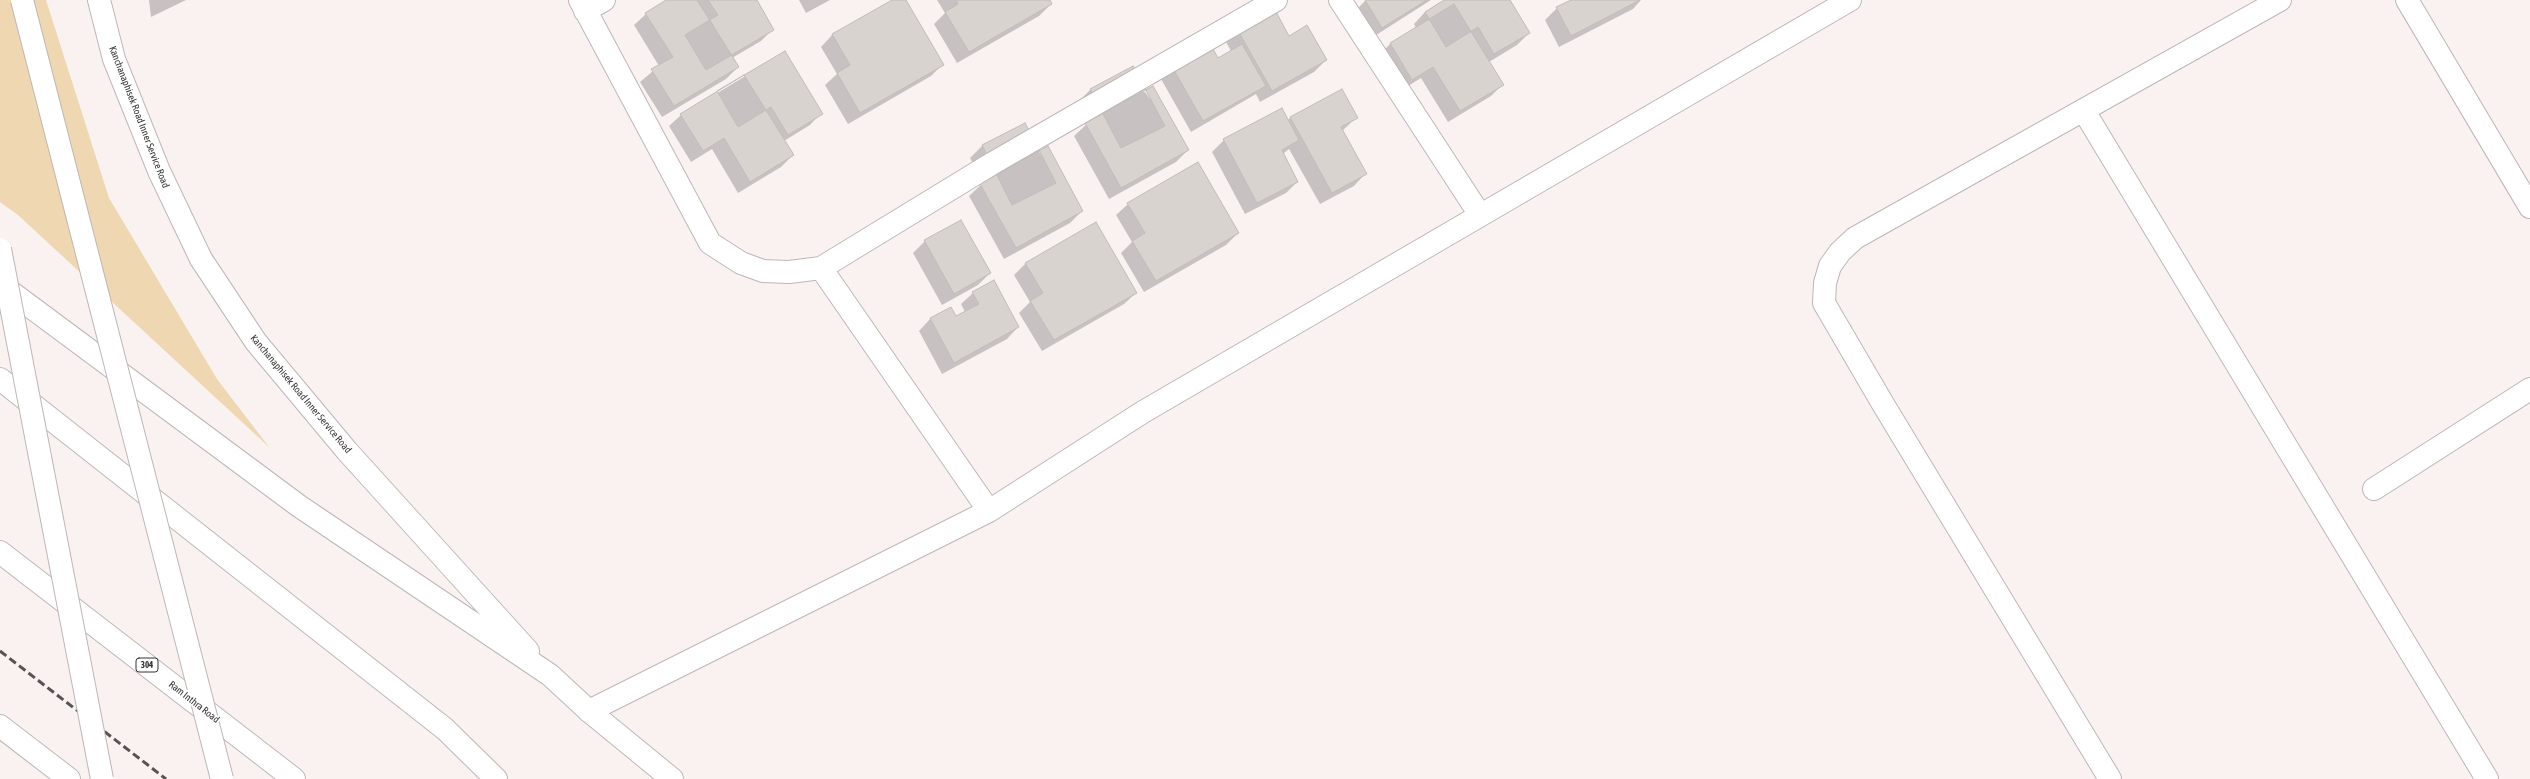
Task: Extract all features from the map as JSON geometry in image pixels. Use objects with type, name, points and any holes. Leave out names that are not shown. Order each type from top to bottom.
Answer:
[{"type":"main road","points":[[22,0],[222,779]]},
{"type":"main road","name":"Kanchanaphisek Road Inner Service Road","points":[[99,0],[114,59],[159,171],[201,259],[256,342],[347,451],[550,675]]},
{"type":"main road","points":[[590,4],[710,243],[741,264],[763,272],[821,268],[993,163],[1276,0]]},
{"type":"main road","points":[[1340,0],[1480,215]]},
{"type":"main road","points":[[589,711],[989,511],[1142,412],[1850,0]]},
{"type":"main road","points":[[2110,779],[1883,404],[1824,303],[1824,283],[1830,266],[1840,252],[1855,238],[2280,0]]},
{"type":"main road","points":[[2407,0],[2530,207]]},
{"type":"main road","points":[[2084,111],[2486,779]]},
{"type":"main road","points":[[0,249],[102,779]]},
{"type":"main road","points":[[821,268],[989,511]]},
{"type":"main road","points":[[0,284],[299,506],[550,675],[589,711],[672,779]]},
{"type":"main road","points":[[0,378],[257,579],[445,730],[496,779]]},
{"type":"main road","points":[[2374,489],[2530,389]]},
{"type":"main road","name":"Ram Inthra Road","points":[[0,552],[294,779]]},
{"type":"main road","points":[[0,726],[69,779]]},
{"type":"shaded area","points":[[0,0],[46,0],[109,198],[217,379],[269,447],[18,215],[0,202]]},
{"type":"building","points":[[666,0],[697,0],[739,67],[674,106],[651,69],[673,57],[645,13]]},
{"type":"building","points":[[708,0],[757,0],[774,30],[706,70],[685,35],[718,15]]},
{"type":"building","points":[[892,0],[906,0],[944,65],[860,113],[837,73],[850,65],[832,34]]},
{"type":"building","points":[[956,0],[1050,0],[1052,4],[969,52],[945,12],[958,4]]},
{"type":"building","points":[[1365,0],[1427,0],[1382,28]]},
{"type":"building","points":[[1444,0],[1510,0],[1530,33],[1494,54],[1478,27],[1446,47],[1425,12]]},
{"type":"building","points":[[1571,0],[1640,0],[1571,36],[1556,7]]},
{"type":"building","points":[[1454,4],[1504,85],[1460,111],[1433,67],[1412,80],[1390,43]]},
{"type":"building","points":[[1274,8],[1289,36],[1307,25],[1327,60],[1272,91],[1237,29]]},
{"type":"building","points":[[1242,44],[1266,86],[1203,121],[1172,67],[1211,45],[1218,58]]},
{"type":"building","points":[[785,51],[823,114],[788,135],[771,107],[738,127],[717,91]]},
{"type":"building","points":[[1133,66],[1165,126],[1121,148],[1090,89]]},
{"type":"building","points":[[744,75],[794,155],[750,182],[724,138],[703,151],[680,114]]},
{"type":"building","points":[[1153,86],[1189,150],[1121,188],[1085,123]]},
{"type":"building","points":[[1342,89],[1358,118],[1341,127],[1367,174],[1332,193],[1290,117]]},
{"type":"building","points":[[1282,108],[1299,140],[1282,150],[1298,182],[1257,203],[1223,139]]},
{"type":"building","points":[[1025,123],[1056,183],[1012,205],[982,145]]},
{"type":"building","points":[[1048,146],[1083,211],[1016,248],[980,184]]},
{"type":"building","points":[[1198,162],[1239,233],[1156,281],[1132,241],[1145,233],[1127,203]]},
{"type":"building","points":[[961,220],[991,273],[954,294],[924,240]]},
{"type":"building","points":[[1096,222],[1137,293],[1054,340],[1030,301],[1043,293],[1025,263]]},
{"type":"building","points":[[994,280],[1019,327],[954,363],[930,318],[951,307],[956,316],[979,304],[972,292]]},
{"type":"railway","points":[[0,651],[166,779]]}]
